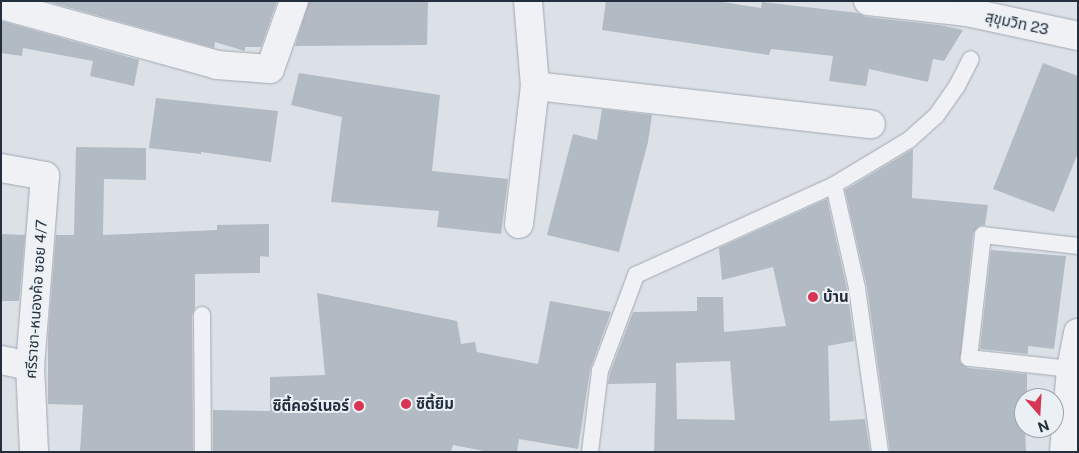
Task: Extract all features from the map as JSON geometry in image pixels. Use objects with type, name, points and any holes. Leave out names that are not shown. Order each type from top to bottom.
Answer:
[{"type":"street","points":[[1,5],[217,65],[270,69],[294,1]]},
{"type":"street","points":[[519,224],[535,86],[528,1]]},
{"type":"street","name":"สุขุมวิท 23","points":[[868,1],[965,7],[1078,36]]},
{"type":"street","points":[[535,86],[871,124]]},
{"type":"street","name":"ศรีราชา-หนองค้อ ซอย 4/7","points":[[1,168],[45,176],[30,366],[34,452]]},
{"type":"street","points":[[1064,452],[1078,333]]},
{"type":"street","points":[[1,360],[30,366]]},
{"type":"lane","points":[[590,452],[600,371],[636,275],[834,185],[910,140],[936,116],[957,86],[971,59]]},
{"type":"lane","points":[[834,185],[857,288],[880,452]]},
{"type":"lane","points":[[1074,370],[969,358],[983,235],[1078,246]]},
{"type":"lane","points":[[202,315],[203,452]]},
{"type":"building","points":[[46,1],[277,1],[261,47],[245,47],[245,51],[215,42],[214,48]]},
{"type":"building","points":[[309,1],[428,1],[427,45],[295,46]]},
{"type":"building","points":[[606,1],[716,1],[761,8],[762,2],[858,13],[866,17],[939,25],[963,30],[944,61],[933,59],[928,82],[869,69],[866,86],[829,81],[833,56],[771,49],[769,55],[602,30]]},
{"type":"building","points":[[1,21],[139,60],[134,86],[90,76],[93,61],[23,48],[22,56],[1,53]]},
{"type":"building","points":[[1043,63],[1078,76],[1078,153],[1054,212],[993,189]]},
{"type":"building","points":[[299,73],[440,95],[432,171],[508,179],[501,234],[437,227],[439,211],[331,202],[342,117],[291,105]]},
{"type":"building","points":[[156,98],[278,111],[271,162],[201,152],[201,154],[149,148]]},
{"type":"building","points":[[602,109],[652,115],[648,142],[619,252],[547,235],[573,134],[597,140]]},
{"type":"building","points":[[76,147],[146,148],[146,180],[104,179],[103,235],[217,230],[217,225],[269,224],[269,257],[260,256],[260,273],[195,274],[195,308],[192,315],[193,452],[80,452],[83,405],[48,404],[48,337],[56,235],[74,235]]},
{"type":"building","points":[[913,149],[912,198],[988,205],[985,225],[979,226],[973,234],[960,362],[968,368],[1027,374],[1027,388],[1014,388],[1014,438],[1025,438],[1026,452],[890,452],[867,287],[845,190]]},
{"type":"building","points":[[827,199],[847,290],[854,341],[828,346],[830,421],[865,419],[870,452],[654,452],[656,383],[608,384],[610,373],[633,312],[697,311],[697,297],[723,297],[724,332],[786,326],[773,267],[722,280],[719,248]],"holes":[[[730,361],[735,420],[677,419],[676,363]]]},
{"type":"building","points":[[1,234],[25,235],[19,301],[1,301]]},
{"type":"building","points":[[991,250],[1066,256],[1054,349],[1028,346],[1028,354],[980,349]]},
{"type":"building","points":[[317,293],[457,321],[461,344],[475,342],[477,352],[538,364],[550,301],[611,312],[590,370],[578,449],[519,439],[517,452],[489,452],[453,445],[451,452],[213,452],[213,410],[270,411],[270,377],[325,375]]},
{"type":"place","name":"บ้าน","points":[[813,297]]},
{"type":"place","name":"ซิตี้ยิม","points":[[406,404]]},
{"type":"place","name":"ซิตี้คอร์เนอร์","points":[[359,406]]}]
